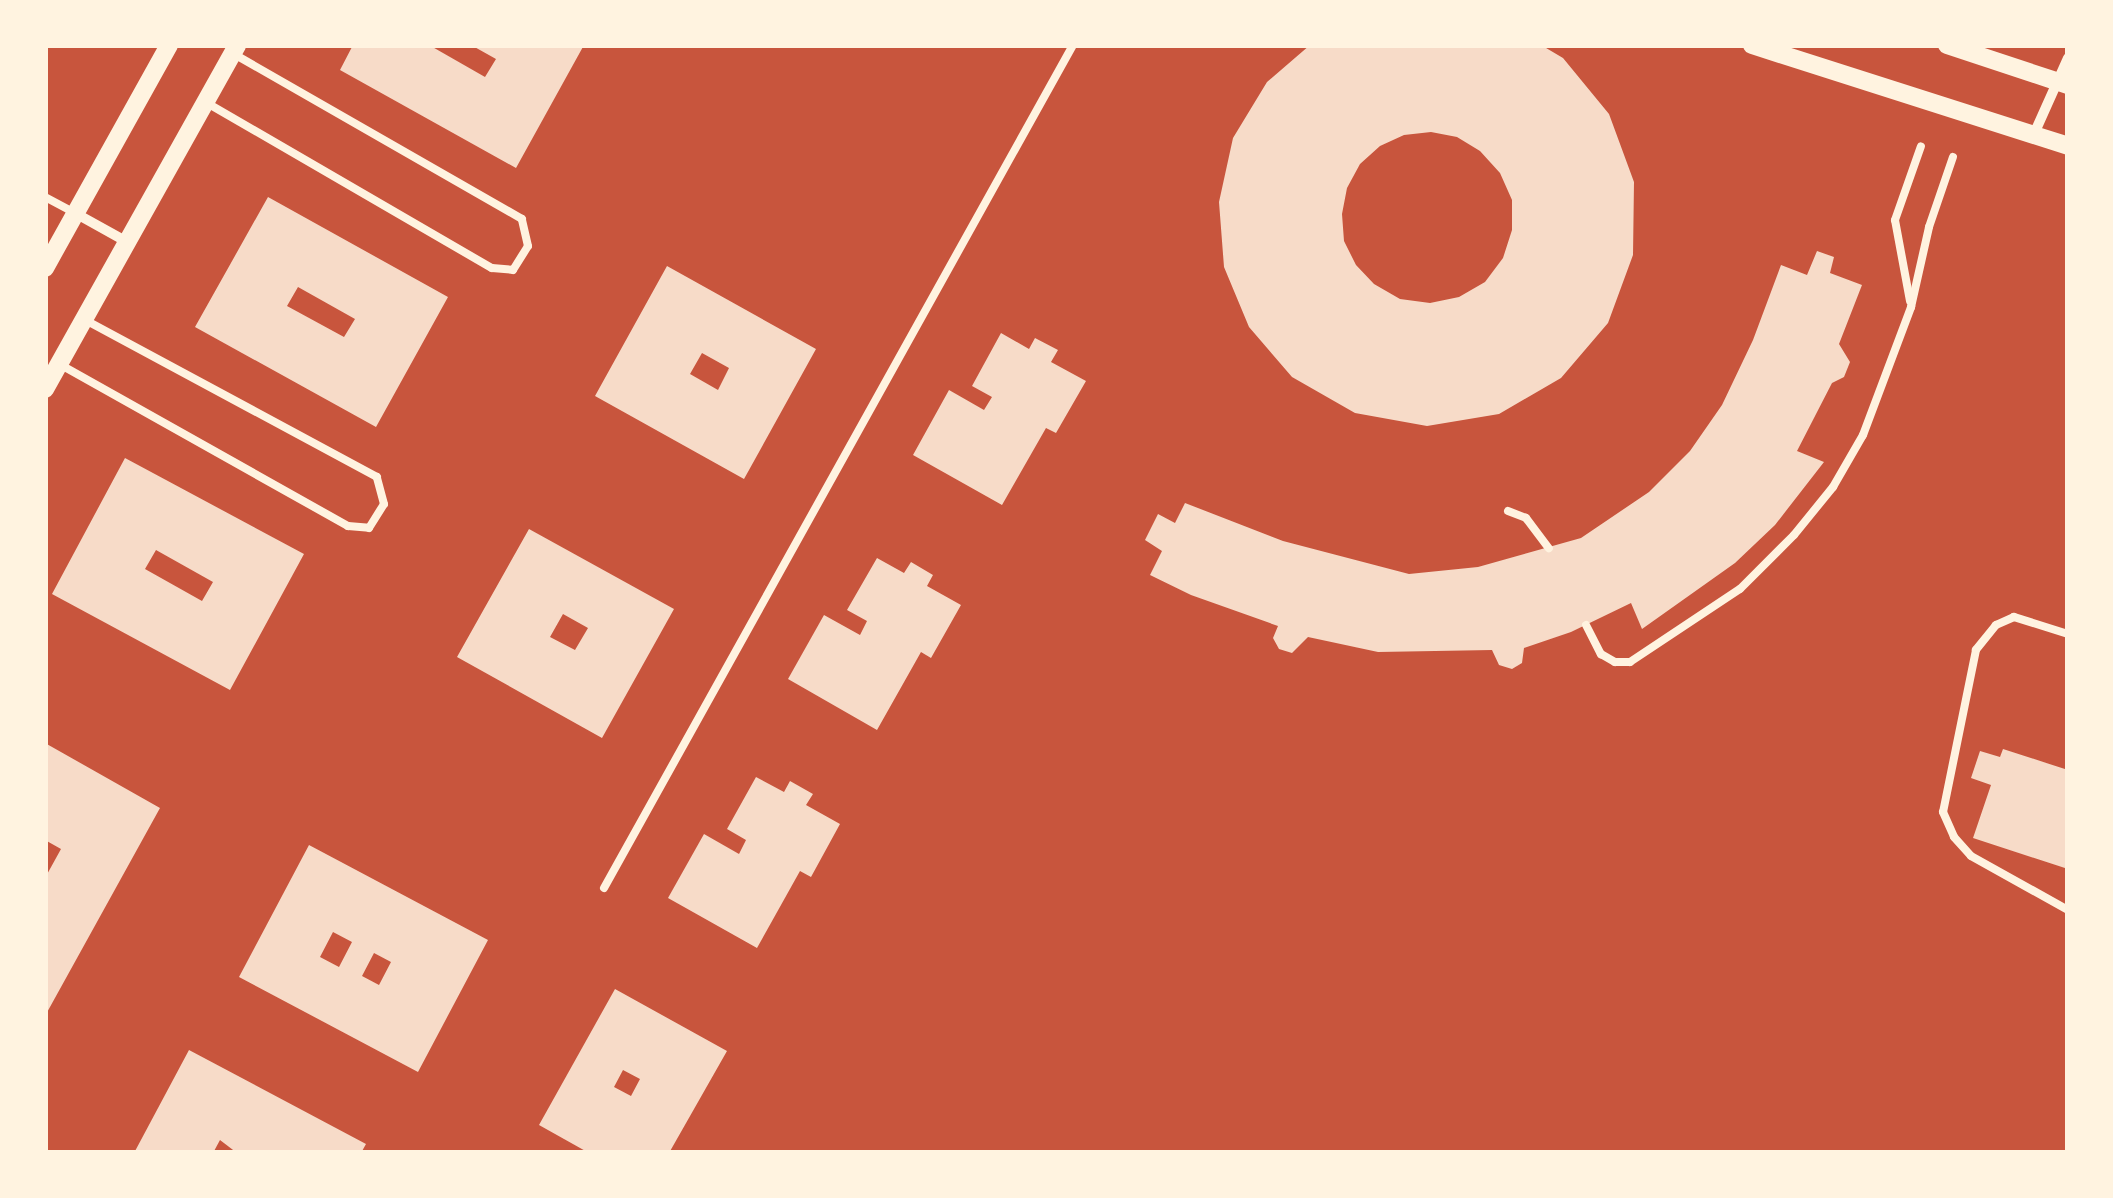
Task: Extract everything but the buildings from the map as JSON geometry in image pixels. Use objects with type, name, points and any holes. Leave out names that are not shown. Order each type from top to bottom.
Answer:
[{"type":"street","points":[[45,268],[169,45]]},
{"type":"street","points":[[1752,45],[2068,146]]},
{"type":"street","points":[[1947,45],[2062,83]]},
{"type":"street","points":[[45,389],[235,49]]},
{"type":"street","points":[[2034,134],[2062,83],[2068,58]]},
{"type":"street","points":[[75,213],[127,242]]},
{"type":"lane","points":[[604,888],[1073,45]]},
{"type":"lane","points":[[206,102],[492,268],[514,270],[528,246],[522,219],[235,49]]},
{"type":"lane","points":[[1911,307],[1895,220],[1921,146]]},
{"type":"lane","points":[[1586,625],[1601,654],[1615,662],[1630,662],[1740,589],[1794,536],[1833,487],[1863,435],[1911,307],[1929,226],[1953,158]]},
{"type":"lane","points":[[45,196],[75,213]]},
{"type":"lane","points":[[59,364],[348,526],[369,528],[384,504],[378,477],[83,320]]},
{"type":"lane","points":[[1508,512],[1526,518],[1549,548]]},
{"type":"lane","points":[[2068,634],[2014,617],[1996,626],[1976,650],[1943,812],[1954,837],[1971,856],[2068,910]]}]
